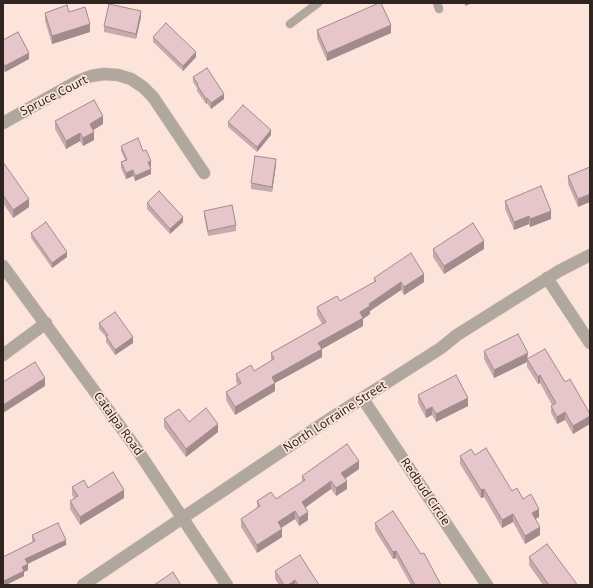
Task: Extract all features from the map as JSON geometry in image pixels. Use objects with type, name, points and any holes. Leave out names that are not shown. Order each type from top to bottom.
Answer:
[{"type":"street","name":"Spruce Court","points":[[3,123],[78,81],[91,76],[104,74],[118,75],[131,79],[143,87],[153,97],[204,173]]},
{"type":"street","name":"North Lorraine Street","points":[[83,585],[363,398],[441,348],[458,335],[547,278],[590,255]]},
{"type":"street","name":"Catalpa Road","points":[[3,266],[136,448],[227,585]]},
{"type":"street","points":[[547,278],[590,343]]},
{"type":"street","points":[[3,355],[46,323]]},
{"type":"street","name":"Redbud Circle","points":[[363,398],[488,585]]},
{"type":"lane","points":[[290,24],[318,3]]},
{"type":"building","points":[[381,3],[391,25],[327,53],[317,30]]},
{"type":"building","points":[[109,4],[141,11],[136,34],[104,26]]},
{"type":"building","points":[[67,5],[69,12],[85,7],[90,24],[52,36],[45,13]]},
{"type":"building","points":[[166,23],[196,52],[183,66],[153,37]]},
{"type":"building","points":[[18,32],[29,53],[5,66],[3,63],[3,40]]},
{"type":"building","points":[[207,68],[224,94],[211,103],[207,98],[206,99],[193,77]]},
{"type":"building","points":[[94,100],[103,116],[90,124],[94,132],[83,138],[80,133],[66,141],[55,121]]},
{"type":"building","points":[[243,105],[271,130],[257,147],[228,122]]},
{"type":"building","points":[[138,138],[143,151],[146,150],[151,161],[148,162],[151,169],[135,176],[133,170],[126,173],[121,162],[127,160],[121,146]]},
{"type":"building","points":[[255,156],[276,159],[272,187],[251,183]]},
{"type":"building","points":[[3,162],[29,199],[13,210],[3,195]]},
{"type":"building","points":[[590,167],[590,194],[578,199],[568,176]]},
{"type":"building","points":[[541,186],[551,211],[530,219],[529,216],[514,222],[505,201]]},
{"type":"building","points":[[159,191],[183,217],[170,229],[147,203]]},
{"type":"building","points":[[232,205],[236,225],[208,231],[204,211]]},
{"type":"building","points":[[46,222],[67,252],[52,263],[31,233]]},
{"type":"building","points":[[473,223],[484,241],[444,266],[433,249]]},
{"type":"building","points":[[411,253],[424,274],[404,287],[401,282],[369,304],[370,306],[360,312],[363,318],[318,343],[322,349],[272,377],[275,383],[235,407],[226,392],[241,383],[236,374],[251,365],[254,371],[274,359],[271,353],[326,322],[317,307],[337,296],[340,301],[376,281],[374,278]]},
{"type":"building","points":[[115,312],[133,337],[115,350],[106,336],[108,335],[99,323]]},
{"type":"building","points":[[518,334],[528,353],[494,370],[484,351]]},
{"type":"building","points":[[545,349],[565,382],[570,379],[590,414],[590,416],[573,426],[565,412],[557,417],[551,406],[556,403],[540,375],[538,377],[527,359]]},
{"type":"building","points":[[35,362],[45,378],[3,405],[3,382]]},
{"type":"building","points":[[456,375],[468,398],[436,414],[432,407],[426,410],[418,395]]},
{"type":"building","points":[[206,408],[218,424],[186,449],[164,419],[179,409],[189,422]]},
{"type":"building","points":[[347,444],[359,461],[341,473],[347,481],[336,488],[331,481],[302,502],[308,512],[299,518],[295,511],[278,522],[282,529],[257,545],[241,519],[260,506],[257,501],[271,492],[276,499],[305,480],[302,476]]},
{"type":"building","points":[[486,448],[512,491],[517,488],[523,499],[531,494],[539,509],[532,513],[540,527],[525,536],[513,514],[502,520],[484,489],[481,490],[460,456],[471,449],[475,455]]},
{"type":"building","points":[[113,472],[124,490],[80,517],[70,501],[78,496],[72,487],[84,480],[88,488]]},
{"type":"building","points":[[393,511],[421,554],[424,553],[441,585],[415,585],[396,551],[393,552],[375,523]]},
{"type":"building","points":[[58,523],[66,540],[25,559],[28,564],[22,567],[24,571],[4,581],[3,557],[35,541],[32,535]]},
{"type":"building","points":[[547,544],[577,585],[549,585],[529,557]]},
{"type":"building","points":[[300,555],[319,585],[298,585],[295,580],[288,585],[284,585],[275,571]]},
{"type":"building","points":[[173,572],[181,585],[154,585]]}]
